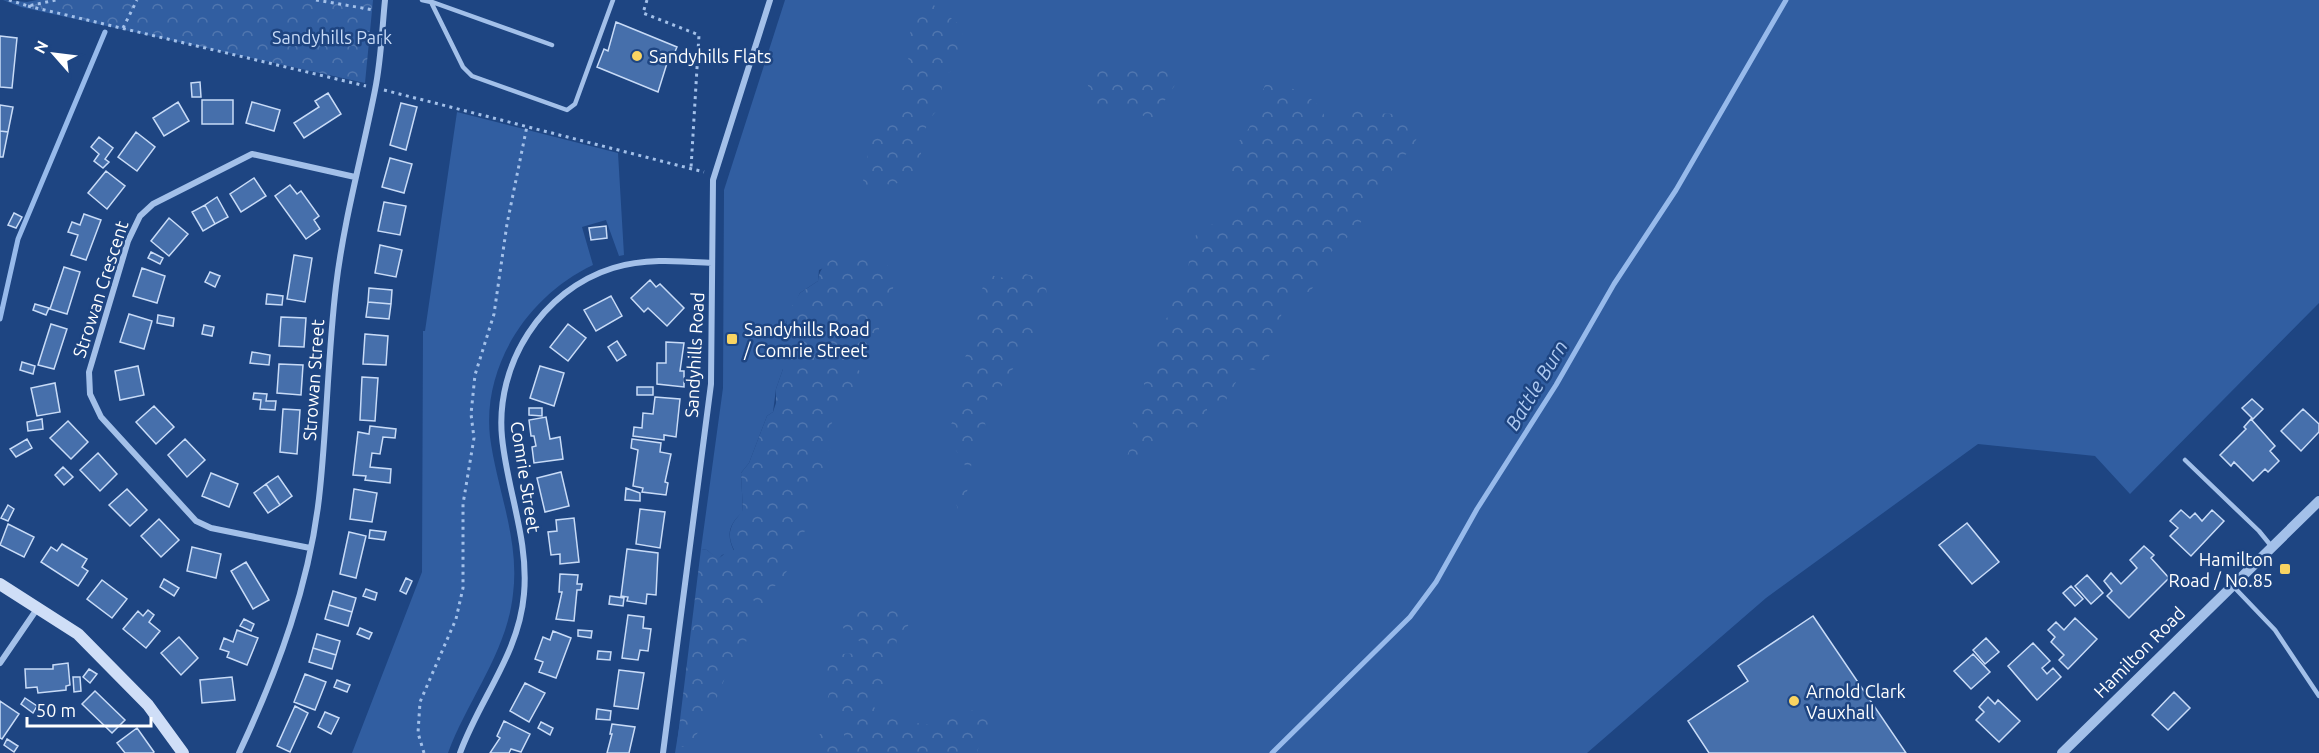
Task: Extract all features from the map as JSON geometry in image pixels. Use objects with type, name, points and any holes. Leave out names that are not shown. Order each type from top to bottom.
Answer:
[{"type":"main road","points":[[0,584],[39,606],[78,634],[148,705],[183,753]]},
{"type":"street","name":"Strowan Street","points":[[240,753],[275,672],[291,624],[310,548],[320,491],[336,285],[355,177],[376,88],[386,0]]},
{"type":"street","name":"Sandyhills Road","points":[[663,753],[711,384],[712,204],[715,168],[770,0]]},
{"type":"street","name":"Strowan Crescent","points":[[310,548],[211,528],[196,522],[101,417],[90,394],[89,372],[128,240],[140,216],[153,204],[252,154],[355,177]]},
{"type":"street","name":"Comrie Street","points":[[460,753],[513,646],[523,605],[520,523],[504,450],[502,425],[504,388],[517,353],[538,321],[556,302],[577,285],[603,272],[648,261],[712,263]]},
{"type":"street","name":"Hamilton Road","points":[[2062,753],[2231,584],[2319,501]]},
{"type":"street","points":[[0,663],[39,606]]},
{"type":"lane","points":[[422,0],[431,1],[552,45]]},
{"type":"lane","points":[[431,1],[469,73],[567,110],[575,104],[613,0]]},
{"type":"lane","points":[[2185,460],[2259,531],[2272,547]]},
{"type":"lane","points":[[2231,584],[2275,630],[2319,696]]},
{"type":"path","points":[[9,0],[28,6],[56,0]]},
{"type":"path","points":[[123,28],[137,0]]},
{"type":"path","points":[[316,0],[384,12]]},
{"type":"path","points":[[647,0],[643,13],[699,35],[691,168]]},
{"type":"path","points":[[424,753],[418,733],[420,702],[456,619],[463,588],[463,504],[474,438],[471,414],[475,375],[494,314],[507,224],[527,126]]},
{"type":"green space","name":"Sandyhills Park","points":[[3,0],[27,2],[37,0],[373,0],[365,83],[21,7]]},
{"type":"green space","points":[[785,0],[2319,0],[2319,303],[2130,494],[2095,456],[1978,444],[1766,598],[1587,753],[675,753],[680,722],[835,263],[819,270],[818,281],[800,293],[784,327],[783,369],[776,389],[773,412],[767,416],[749,463],[741,473],[743,512],[730,530],[734,551],[722,555],[718,560],[707,550],[701,549],[723,388],[724,190]]},
{"type":"green space","points":[[931,3],[964,28],[961,38],[968,46],[959,65],[944,76],[940,97],[942,104],[928,121],[921,145],[921,155],[911,180],[889,185],[880,181],[869,187],[863,183],[864,173],[872,167],[867,158],[873,137],[881,133],[885,123],[884,115],[894,106],[906,101],[895,89],[909,62],[907,52],[911,28],[919,13]]},
{"type":"green space","points":[[1164,63],[1174,69],[1175,85],[1165,100],[1163,114],[1152,117],[1127,109],[1106,107],[1094,102],[1085,77],[1090,70],[1124,70],[1134,65]]},
{"type":"green space","points":[[1265,85],[1294,89],[1318,106],[1327,123],[1320,132],[1318,143],[1335,135],[1341,119],[1353,108],[1371,113],[1396,114],[1409,124],[1417,137],[1413,149],[1401,158],[1373,196],[1358,228],[1322,260],[1323,266],[1311,291],[1274,303],[1281,309],[1280,325],[1275,344],[1266,361],[1253,370],[1244,368],[1226,400],[1207,406],[1207,418],[1204,425],[1184,431],[1176,429],[1164,436],[1155,453],[1138,464],[1133,464],[1127,456],[1132,443],[1133,421],[1144,402],[1144,383],[1159,369],[1153,362],[1153,344],[1161,339],[1174,336],[1167,327],[1166,319],[1172,310],[1172,298],[1182,290],[1188,289],[1189,259],[1196,235],[1201,228],[1220,223],[1250,201],[1251,192],[1235,186],[1229,175],[1236,145],[1249,128]]},
{"type":"green space","points":[[457,112],[618,153],[624,255],[619,256],[606,220],[582,227],[593,265],[570,278],[549,294],[514,335],[502,359],[494,384],[490,410],[490,437],[511,535],[513,594],[503,636],[495,656],[448,753],[352,753],[422,572],[423,331],[425,331]]},
{"type":"green space","points":[[840,254],[876,258],[886,263],[895,275],[892,295],[894,304],[890,313],[877,313],[874,323],[879,327],[879,334],[872,340],[872,346],[865,353],[851,352],[850,362],[861,372],[861,380],[855,387],[845,387],[830,428],[839,443],[825,453],[832,472],[822,486],[814,488],[807,483],[797,487],[798,498],[812,508],[802,537],[785,560],[788,569],[781,581],[771,589],[769,599],[760,606],[753,600],[745,602],[753,617],[745,646],[727,673],[708,719],[693,739],[683,747],[677,744],[701,549],[707,550],[718,559],[728,551],[734,550],[730,539],[731,529],[743,511],[741,473],[749,463],[767,416],[773,412],[776,403],[776,389],[783,369],[782,348],[788,313],[800,293],[818,281],[823,268]]},
{"type":"green space","points":[[1018,272],[1040,278],[1046,283],[1047,302],[1031,320],[1036,328],[1030,338],[1022,341],[1020,352],[1007,380],[993,395],[976,407],[986,428],[982,442],[973,458],[967,494],[962,507],[958,510],[956,503],[965,466],[950,439],[950,431],[953,420],[962,406],[959,391],[961,371],[968,349],[975,346],[978,307],[988,297],[982,289],[989,275],[1005,278]]},
{"type":"green space","points":[[891,602],[900,610],[906,611],[910,618],[908,626],[898,634],[895,650],[885,659],[887,679],[880,687],[873,689],[878,698],[874,707],[896,720],[941,728],[945,722],[957,714],[979,711],[987,714],[993,718],[992,725],[987,732],[983,730],[977,753],[827,753],[816,739],[820,734],[828,733],[845,739],[842,726],[850,716],[831,706],[827,700],[833,681],[827,673],[828,665],[842,654],[862,653],[863,644],[844,629],[838,619],[840,609],[860,603],[869,607]]},
{"type":"building","name":"Sandyhills Flats","points":[[616,22],[677,47],[671,61],[668,60],[658,92],[597,67],[604,49],[608,51]]},
{"type":"building","points":[[0,36],[17,38],[12,88],[0,87]]},
{"type":"building","points":[[200,82],[201,97],[192,97],[191,83]]},
{"type":"building","points":[[328,93],[341,114],[304,138],[294,123],[319,107],[315,101]]},
{"type":"building","points":[[202,100],[233,100],[233,124],[202,124]]},
{"type":"building","points":[[178,102],[189,121],[164,136],[153,118]]},
{"type":"building","points":[[252,102],[280,110],[274,131],[246,123]]},
{"type":"building","points":[[401,103],[417,107],[406,150],[390,145]]},
{"type":"building","points":[[0,105],[13,107],[8,132],[0,131]]},
{"type":"building","points":[[0,131],[8,132],[3,157],[0,157]]},
{"type":"building","points":[[136,132],[155,147],[137,171],[118,157]]},
{"type":"building","points":[[99,137],[113,148],[105,159],[109,162],[103,168],[94,161],[99,154],[91,147]]},
{"type":"building","points":[[390,158],[412,164],[404,193],[382,187]]},
{"type":"building","points":[[106,171],[125,186],[107,209],[88,193]]},
{"type":"building","points":[[254,178],[266,196],[241,212],[230,194]]},
{"type":"building","points":[[290,185],[297,194],[301,191],[319,216],[314,220],[320,229],[306,239],[275,196]]},
{"type":"building","points":[[217,197],[228,217],[215,224],[205,205]]},
{"type":"building","points":[[384,202],[406,206],[400,235],[378,231]]},
{"type":"building","points":[[205,205],[215,224],[203,231],[192,212]]},
{"type":"building","points":[[14,213],[22,217],[16,228],[8,225]]},
{"type":"building","points":[[84,214],[101,220],[86,260],[71,255],[78,235],[68,232],[72,222],[80,225]]},
{"type":"building","points":[[169,218],[188,234],[169,256],[151,241]]},
{"type":"building","points":[[606,226],[607,238],[591,240],[589,228]]},
{"type":"building","points":[[380,245],[402,250],[396,277],[375,273]]},
{"type":"building","points":[[151,252],[163,258],[160,264],[148,258]]},
{"type":"building","points":[[294,255],[312,258],[305,302],[287,299]]},
{"type":"building","points":[[64,267],[80,272],[67,314],[50,309]]},
{"type":"building","points":[[142,268],[165,276],[157,303],[133,296]]},
{"type":"building","points":[[210,272],[220,276],[215,287],[205,282]]},
{"type":"building","points":[[650,280],[656,287],[660,284],[684,308],[667,326],[648,308],[644,312],[631,298]]},
{"type":"building","points":[[369,288],[392,290],[391,304],[368,302]]},
{"type":"building","points":[[267,294],[283,296],[282,305],[266,304]]},
{"type":"building","points":[[611,296],[622,316],[596,331],[584,310]]},
{"type":"building","points":[[368,302],[391,304],[389,319],[366,317]]},
{"type":"building","points":[[35,304],[49,308],[46,315],[33,310]]},
{"type":"building","points":[[129,314],[152,321],[144,349],[120,342]]},
{"type":"building","points":[[158,315],[174,318],[173,326],[157,323]]},
{"type":"building","points":[[281,317],[306,318],[304,347],[279,346]]},
{"type":"building","points":[[51,324],[67,329],[54,369],[38,365]]},
{"type":"building","points":[[568,324],[586,338],[568,361],[550,347]]},
{"type":"building","points":[[204,325],[214,327],[212,336],[202,334]]},
{"type":"building","points":[[365,334],[388,336],[386,365],[363,364]]},
{"type":"building","points":[[617,341],[626,355],[617,361],[608,347]]},
{"type":"building","points":[[666,342],[684,343],[680,371],[684,371],[684,387],[657,384],[657,363],[666,363]]},
{"type":"building","points":[[252,352],[270,355],[269,365],[250,363]]},
{"type":"building","points":[[22,362],[35,366],[33,374],[20,370]]},
{"type":"building","points":[[279,364],[303,365],[301,395],[277,393]]},
{"type":"building","points":[[138,366],[144,395],[120,400],[115,371]]},
{"type":"building","points":[[540,366],[564,373],[554,406],[530,398]]},
{"type":"building","points":[[362,377],[378,378],[375,421],[360,420]]},
{"type":"building","points":[[55,383],[60,412],[37,416],[31,388]]},
{"type":"building","points":[[637,387],[653,387],[653,395],[637,395]]},
{"type":"building","points":[[254,393],[267,394],[266,401],[276,401],[275,410],[260,409],[261,400],[253,399]]},
{"type":"building","points":[[655,397],[680,399],[676,437],[664,435],[664,440],[633,436],[634,427],[642,428],[643,413],[653,414]]},
{"type":"building","points":[[2252,399],[2263,409],[2253,419],[2242,408]]},
{"type":"building","points":[[154,406],[174,427],[156,444],[136,422]]},
{"type":"building","points":[[529,408],[542,408],[542,416],[529,415]]},
{"type":"building","points":[[283,409],[300,410],[297,454],[280,452]]},
{"type":"building","points":[[2303,409],[2319,424],[2319,432],[2301,451],[2281,431]]},
{"type":"building","points":[[546,417],[550,439],[560,437],[563,459],[534,463],[532,447],[536,446],[534,436],[531,436],[529,420]]},
{"type":"building","points":[[42,419],[43,429],[28,431],[27,422]]},
{"type":"building","points":[[2251,419],[2275,446],[2270,451],[2279,461],[2268,472],[2265,469],[2253,481],[2234,462],[2231,466],[2220,455],[2246,429],[2244,427]]},
{"type":"building","points":[[68,421],[88,442],[71,459],[50,438]]},
{"type":"building","points":[[370,426],[396,429],[395,438],[383,437],[380,454],[372,453],[370,467],[391,469],[390,483],[365,480],[366,476],[353,475],[358,432],[369,434]]},
{"type":"building","points":[[27,439],[32,448],[16,457],[10,449]]},
{"type":"building","points":[[185,439],[205,460],[187,477],[168,455]]},
{"type":"building","points":[[632,439],[661,443],[660,452],[671,454],[665,482],[668,483],[666,495],[642,492],[643,488],[633,486],[638,450],[631,448]]},
{"type":"building","points":[[98,453],[117,474],[100,491],[80,470]]},
{"type":"building","points":[[63,467],[73,477],[64,485],[55,475]]},
{"type":"building","points":[[561,472],[569,506],[545,512],[537,478]]},
{"type":"building","points":[[211,473],[238,484],[229,507],[202,496]]},
{"type":"building","points":[[278,476],[292,496],[280,505],[266,484]]},
{"type":"building","points":[[266,484],[280,505],[268,513],[254,493]]},
{"type":"building","points":[[626,488],[640,493],[640,501],[625,500]]},
{"type":"building","points":[[127,489],[147,510],[130,526],[109,505]]},
{"type":"building","points":[[354,489],[377,493],[372,522],[350,519]]},
{"type":"building","points":[[8,505],[14,509],[8,521],[1,518]]},
{"type":"building","points":[[640,509],[665,512],[660,548],[636,544]]},
{"type":"building","points":[[2181,510],[2190,518],[2195,513],[2202,521],[2212,510],[2224,521],[2191,556],[2170,536],[2178,528],[2170,521]]},
{"type":"building","points":[[574,518],[579,562],[560,564],[560,554],[551,555],[548,532],[557,531],[556,520]]},
{"type":"building","points":[[159,519],[179,540],[161,557],[141,536]]},
{"type":"building","points":[[1967,523],[1999,562],[1972,584],[1939,545]]},
{"type":"building","points":[[8,524],[34,537],[24,557],[0,545]]},
{"type":"building","points":[[370,530],[386,532],[384,540],[369,538]]},
{"type":"building","points":[[349,532],[366,536],[356,578],[340,574]]},
{"type":"building","points":[[62,544],[87,559],[82,567],[88,571],[78,586],[41,562],[51,547],[57,551]]},
{"type":"building","points":[[2144,546],[2154,555],[2151,558],[2169,578],[2129,618],[2107,596],[2112,591],[2104,581],[2111,573],[2121,584],[2137,568],[2130,560]]},
{"type":"building","points":[[192,547],[221,554],[216,578],[187,571]]},
{"type":"building","points":[[627,549],[658,553],[656,595],[647,594],[646,604],[627,601],[628,597],[621,596]]},
{"type":"building","points":[[246,562],[269,600],[253,609],[231,571]]},
{"type":"building","points":[[560,574],[578,575],[577,584],[582,584],[581,590],[577,590],[574,621],[556,619],[562,592],[559,592]]},
{"type":"building","points":[[2087,575],[2103,593],[2091,604],[2075,586]]},
{"type":"building","points":[[406,578],[412,581],[406,594],[400,591]]},
{"type":"building","points":[[164,579],[179,588],[174,596],[160,587]]},
{"type":"building","points":[[102,580],[127,599],[112,618],[87,599]]},
{"type":"building","points":[[2071,586],[2083,599],[2075,606],[2063,593]]},
{"type":"building","points":[[366,589],[377,593],[375,600],[363,596]]},
{"type":"building","points":[[333,591],[356,598],[352,612],[329,605]]},
{"type":"building","points":[[610,596],[624,598],[623,606],[609,604]]},
{"type":"building","points":[[329,605],[352,612],[348,626],[325,619]]},
{"type":"building","points":[[148,610],[154,615],[149,622],[160,631],[146,648],[123,629],[138,611],[143,616]]},
{"type":"building","points":[[628,615],[644,617],[643,628],[651,629],[648,651],[640,650],[638,660],[622,658]]},
{"type":"building","name":"Arnold Clark Vauxhall","points":[[1813,616],[1906,753],[1709,753],[1688,721],[1748,681],[1738,666]]},
{"type":"building","points":[[2075,618],[2097,639],[2068,669],[2059,660],[2064,655],[2051,642],[2055,637],[2048,630],[2056,622],[2064,630]]},
{"type":"building","points":[[244,619],[254,624],[251,631],[240,626]]},
{"type":"building","points":[[360,628],[372,633],[369,639],[357,634]]},
{"type":"building","points":[[237,630],[258,638],[247,665],[227,657],[229,652],[220,649],[224,638],[233,642]]},
{"type":"building","points":[[578,630],[592,631],[591,638],[578,636]]},
{"type":"building","points":[[553,631],[571,638],[556,678],[539,672],[543,662],[535,659],[543,637],[550,640]]},
{"type":"building","points":[[317,634],[340,641],[336,655],[313,648]]},
{"type":"building","points":[[179,637],[198,658],[181,675],[161,653]]},
{"type":"building","points":[[1986,638],[1999,652],[1985,664],[1973,650]]},
{"type":"building","points":[[2033,643],[2050,661],[2042,668],[2047,674],[2053,668],[2061,677],[2037,700],[2008,666]]},
{"type":"building","points":[[313,648],[336,655],[332,669],[309,662]]},
{"type":"building","points":[[598,651],[611,652],[610,660],[597,659]]},
{"type":"building","points":[[1973,654],[1990,672],[1971,689],[1954,671]]},
{"type":"building","points":[[68,663],[70,685],[66,686],[66,690],[38,693],[37,687],[26,688],[25,669],[53,669],[53,665]]},
{"type":"building","points":[[89,669],[97,674],[90,683],[83,677]]},
{"type":"building","points":[[619,670],[644,673],[638,709],[614,706]]},
{"type":"building","points":[[305,674],[326,682],[315,710],[294,702]]},
{"type":"building","points":[[73,677],[80,677],[81,691],[74,692]]},
{"type":"building","points":[[232,677],[235,700],[202,703],[200,680]]},
{"type":"building","points":[[337,680],[350,685],[347,692],[334,687]]},
{"type":"building","points":[[525,683],[545,693],[529,722],[510,711]]},
{"type":"building","points":[[95,691],[125,720],[112,733],[82,704]]},
{"type":"building","points":[[2174,692],[2190,708],[2168,730],[2152,715]]},
{"type":"building","points":[[1988,697],[1995,704],[1998,700],[2020,721],[1999,742],[1976,720],[1984,712],[1979,707]]},
{"type":"building","points":[[25,698],[37,706],[33,713],[21,704]]},
{"type":"building","points":[[0,701],[19,714],[2,739],[0,738]]},
{"type":"building","points":[[295,706],[308,713],[290,752],[277,746]]},
{"type":"building","points":[[597,709],[611,711],[610,720],[596,719]]},
{"type":"building","points":[[325,712],[339,718],[331,734],[318,727]]},
{"type":"building","points":[[504,721],[530,734],[521,752],[511,749],[509,753],[490,753],[500,738],[497,736]]},
{"type":"building","points":[[541,722],[553,728],[550,735],[538,728]]},
{"type":"building","points":[[612,724],[635,727],[629,753],[607,753]]},
{"type":"building","points":[[137,728],[153,753],[125,753],[117,743]]},
{"type":"building","points":[[7,739],[18,746],[14,752],[4,745]]},
{"type":"waterway","name":"Battle Burn","points":[[1272,753],[1410,617],[1436,582],[1477,509],[1556,385],[1614,284],[1676,190],[1786,0]]},
{"type":"waterway","points":[[0,319],[18,239],[105,32]]},
{"type":"place","name":"Sandyhills Flats","points":[[637,56]]},
{"type":"place","name":"Sandyhills Road / Comrie Street","points":[[732,339]]},
{"type":"place","name":"Hamilton Road / No.85","points":[[2285,569]]},
{"type":"place","name":"Arnold Clark Vauxhall","points":[[1794,701]]}]
